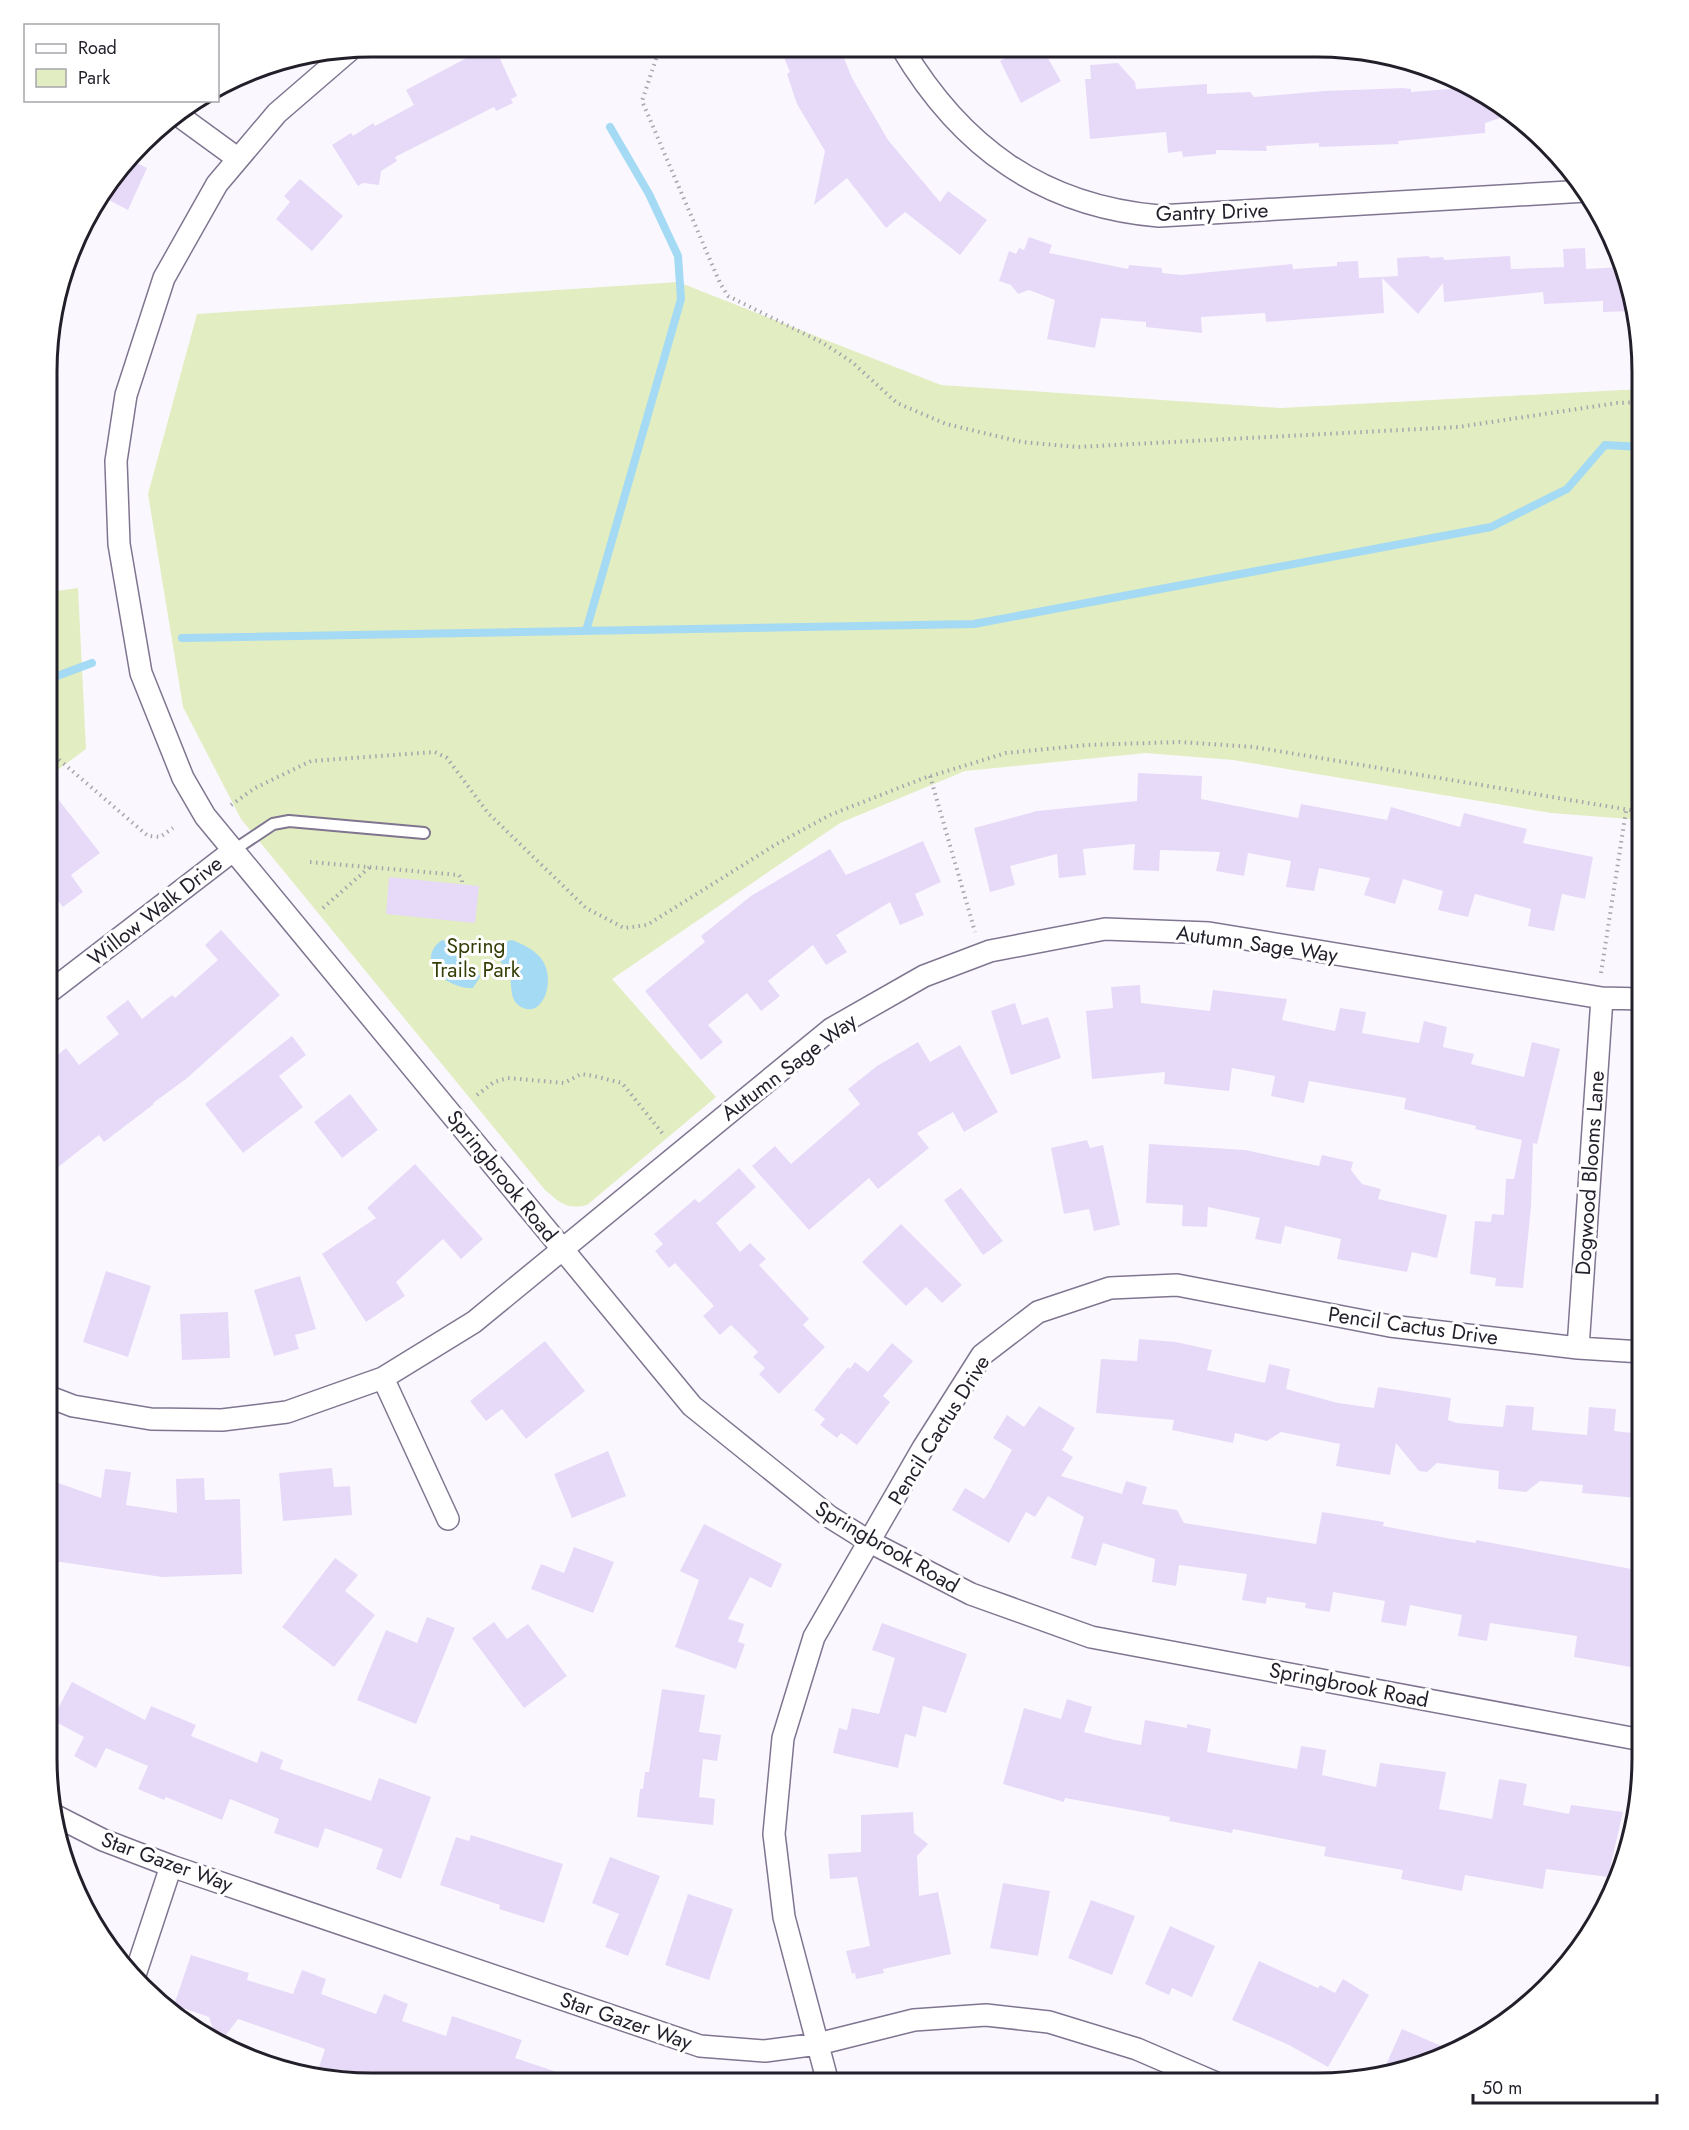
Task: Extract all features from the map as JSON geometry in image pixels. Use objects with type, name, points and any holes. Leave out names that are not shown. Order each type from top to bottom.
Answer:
[{"type":"street","name":"Gantry Drive","points":[[908,57],[936,100],[982,147],[1036,181],[1063,194],[1106,208],[1159,216],[1575,192]]},
{"type":"street","name":"Springbrook Road","points":[[339,59],[277,113],[237,158],[206,202],[164,278],[126,395],[116,461],[119,544],[141,673],[183,778],[205,816],[692,1406],[797,1493],[870,1542],[970,1594],[1091,1637],[1632,1738]]},
{"type":"street","points":[[184,119],[237,158]]},
{"type":"street","name":"Willow Walk Drive","points":[[57,986],[234,850]]},
{"type":"street","name":"Autumn Sage Way","points":[[57,1400],[73,1406],[151,1419],[222,1420],[287,1412],[383,1378],[474,1322],[831,1029],[924,976],[990,951],[1105,929],[1209,933],[1602,998],[1632,999]]},
{"type":"street","name":"Dogwood Blooms Lane","points":[[1578,1348],[1602,998]]},
{"type":"street","name":"Pencil Cactus Drive","points":[[825,2073],[784,1917],[774,1834],[783,1738],[814,1637],[923,1449],[982,1355],[1038,1312],[1110,1288],[1177,1285],[1390,1326],[1578,1348],[1632,1351]]},
{"type":"street","points":[[383,1378],[448,1519]]},
{"type":"street","name":"Star Gazer Way","points":[[63,1820],[103,1840],[171,1866],[700,2046],[765,2051],[818,2044],[914,2020],[986,2015],[1049,2022],[1137,2049],[1193,2073]]},
{"type":"street","points":[[137,1968],[171,1866]]},
{"type":"lane","points":[[234,850],[273,824],[289,820],[424,833]]},
{"type":"path","points":[[657,57],[642,100],[720,283],[728,296],[823,343],[852,362],[897,403],[946,424],[1022,442],[1077,447],[1458,427],[1632,402]]},
{"type":"path","points":[[231,805],[255,789],[311,761],[435,752],[447,758],[489,813],[586,908],[624,928],[646,925],[775,845],[830,815],[930,776],[1006,753],[1087,745],[1180,742],[1254,747],[1632,811]]},
{"type":"path","points":[[57,758],[148,836],[160,837],[173,828]]},
{"type":"path","points":[[930,776],[975,932]]},
{"type":"path","points":[[1601,972],[1626,811]]},
{"type":"path","points":[[310,862],[459,875],[462,885]]},
{"type":"path","points":[[323,908],[371,866]]},
{"type":"path","points":[[477,1095],[494,1082],[508,1078],[564,1083],[581,1074],[594,1076],[622,1083],[663,1134]]},
{"type":"green space","name":"Spring Trails Park","points":[[678,282],[941,385],[1281,408],[1632,390],[1632,819],[1551,813],[1233,760],[1146,753],[965,771],[840,823],[612,979],[716,1097],[587,1205],[569,1206],[545,1190],[241,819],[183,707],[148,494],[197,314]]},
{"type":"green space","points":[[78,588],[86,749],[57,770],[57,591]]},
{"type":"water","points":[[442,940],[458,944],[466,962],[478,970],[480,977],[473,988],[453,984],[444,979],[432,965],[431,957],[434,948]]},
{"type":"water","points":[[512,940],[534,952],[545,966],[548,977],[545,997],[533,1009],[526,1009],[517,1004],[512,995],[509,974],[498,957],[501,945]]},
{"type":"building","points":[[469,57],[499,57],[517,96],[511,99],[513,103],[496,111],[494,107],[395,157],[397,161],[381,171],[379,185],[363,183],[358,186],[332,145],[351,133],[353,136],[373,123],[375,126],[414,105],[406,90]]},
{"type":"building","points":[[784,57],[844,57],[852,78],[888,140],[940,202],[948,191],[987,220],[960,255],[905,212],[886,228],[847,178],[814,205],[825,151],[797,104],[787,74],[790,72]]},
{"type":"building","points":[[1007,57],[1047,57],[1061,81],[1021,103],[1000,61]]},
{"type":"building","points":[[1118,63],[1135,82],[1136,89],[1207,84],[1207,94],[1250,92],[1254,97],[1324,91],[1403,88],[1411,89],[1411,92],[1455,88],[1502,117],[1485,123],[1485,133],[1398,141],[1399,144],[1319,147],[1319,143],[1266,146],[1267,151],[1216,150],[1216,154],[1183,157],[1182,151],[1168,153],[1166,132],[1090,139],[1085,79],[1091,79],[1090,65]]},
{"type":"building","points":[[136,163],[147,168],[128,210],[108,200]]},
{"type":"building","points":[[300,179],[343,216],[312,251],[276,219],[290,202],[284,196]]},
{"type":"building","points":[[1029,237],[1052,245],[1049,253],[1128,269],[1129,265],[1162,268],[1162,273],[1181,275],[1292,264],[1293,269],[1337,266],[1337,262],[1358,261],[1359,278],[1398,276],[1397,258],[1429,256],[1430,258],[1443,257],[1444,260],[1510,256],[1511,269],[1564,267],[1563,249],[1585,248],[1586,269],[1614,267],[1626,311],[1603,312],[1603,301],[1544,304],[1543,292],[1444,302],[1443,283],[1418,314],[1382,278],[1384,313],[1266,322],[1265,313],[1201,317],[1202,333],[1146,327],[1146,322],[1101,318],[1095,348],[1047,339],[1055,300],[1029,290],[1018,294],[1011,285],[999,281],[1009,251],[1016,254],[1019,248],[1024,250]]},
{"type":"building","points":[[1138,773],[1202,776],[1201,799],[1298,818],[1301,804],[1387,820],[1391,807],[1460,827],[1464,813],[1527,829],[1523,843],[1593,857],[1585,899],[1562,894],[1554,931],[1528,926],[1531,909],[1475,894],[1468,917],[1438,910],[1443,891],[1403,879],[1395,904],[1364,895],[1370,878],[1319,868],[1314,891],[1286,887],[1291,861],[1248,853],[1244,876],[1216,871],[1220,852],[1160,850],[1159,871],[1133,870],[1135,844],[1083,849],[1086,875],[1059,878],[1057,854],[1010,866],[1015,885],[990,892],[974,828],[1037,811],[1137,801]]},
{"type":"building","points":[[57,798],[100,853],[71,875],[83,892],[63,907],[57,900]]},
{"type":"building","points":[[923,841],[941,882],[915,894],[924,915],[900,925],[890,902],[836,935],[847,952],[826,965],[813,945],[768,981],[780,996],[761,1011],[747,993],[708,1025],[723,1042],[701,1060],[645,991],[705,942],[701,936],[751,896],[830,849],[846,875]]},
{"type":"building","points":[[389,877],[479,886],[475,923],[386,914]]},
{"type":"building","points":[[221,930],[280,995],[186,1079],[154,1104],[104,1142],[99,1135],[57,1168],[57,1056],[66,1048],[79,1065],[119,1034],[106,1017],[128,1000],[142,1019],[172,995],[175,998],[218,960],[205,945]]},
{"type":"building","points":[[1140,985],[1141,1003],[1210,1011],[1213,990],[1287,999],[1282,1020],[1335,1031],[1340,1008],[1366,1012],[1362,1033],[1419,1043],[1424,1021],[1447,1027],[1443,1047],[1474,1054],[1471,1064],[1524,1077],[1532,1042],[1560,1049],[1537,1144],[1533,1143],[1531,1206],[1523,1288],[1495,1286],[1496,1278],[1470,1274],[1475,1221],[1491,1222],[1492,1214],[1504,1215],[1506,1179],[1514,1179],[1522,1140],[1475,1129],[1476,1126],[1404,1109],[1406,1098],[1309,1081],[1304,1103],[1271,1096],[1275,1076],[1232,1068],[1229,1091],[1164,1084],[1165,1072],[1092,1079],[1086,1011],[1113,1008],[1111,987]]},
{"type":"building","points":[[1015,1003],[1022,1025],[1048,1017],[1061,1058],[1011,1075],[991,1011]]},
{"type":"building","points":[[292,1036],[306,1055],[279,1076],[303,1107],[243,1153],[205,1104]]},
{"type":"building","points":[[918,1042],[930,1062],[960,1045],[998,1112],[964,1132],[953,1112],[917,1133],[929,1148],[878,1189],[869,1178],[809,1230],[752,1166],[775,1146],[791,1164],[860,1104],[848,1089],[877,1066]]},
{"type":"building","points":[[350,1094],[378,1130],[342,1158],[314,1122]]},
{"type":"building","points":[[1087,1140],[1090,1148],[1103,1145],[1120,1225],[1094,1231],[1089,1209],[1064,1214],[1051,1148]]},
{"type":"building","points":[[1149,1144],[1245,1150],[1319,1166],[1322,1155],[1353,1162],[1351,1170],[1362,1184],[1381,1189],[1378,1199],[1447,1215],[1437,1258],[1412,1252],[1407,1272],[1337,1259],[1341,1239],[1285,1226],[1281,1244],[1255,1239],[1260,1218],[1208,1207],[1207,1227],[1182,1226],[1183,1205],[1146,1203]]},
{"type":"building","points":[[415,1164],[483,1239],[461,1259],[443,1239],[396,1282],[405,1296],[366,1322],[322,1254],[376,1218],[367,1208]]},
{"type":"building","points":[[739,1168],[756,1187],[716,1223],[740,1252],[750,1243],[766,1259],[759,1265],[809,1319],[803,1325],[825,1347],[779,1394],[759,1374],[765,1368],[753,1357],[758,1352],[731,1325],[720,1335],[703,1316],[714,1306],[675,1263],[669,1268],[655,1251],[663,1244],[654,1234],[695,1199],[699,1203]]},
{"type":"building","points":[[961,1188],[1003,1241],[983,1255],[944,1200]]},
{"type":"building","points":[[901,1224],[962,1285],[942,1303],[926,1287],[906,1306],[862,1262]]},
{"type":"building","points":[[106,1271],[151,1286],[128,1357],[83,1342]]},
{"type":"building","points":[[300,1276],[316,1329],[295,1335],[299,1349],[274,1356],[254,1290]]},
{"type":"building","points":[[228,1312],[230,1358],[182,1360],[180,1314]]},
{"type":"building","points":[[1139,1339],[1176,1342],[1212,1350],[1207,1370],[1265,1383],[1269,1364],[1290,1369],[1286,1389],[1338,1403],[1374,1408],[1378,1387],[1451,1398],[1448,1420],[1457,1423],[1503,1427],[1506,1405],[1534,1407],[1532,1430],[1587,1435],[1589,1407],[1616,1409],[1614,1431],[1632,1433],[1632,1498],[1582,1493],[1583,1485],[1540,1481],[1526,1492],[1498,1489],[1499,1471],[1437,1463],[1427,1472],[1419,1471],[1396,1443],[1390,1475],[1336,1466],[1340,1444],[1281,1432],[1267,1441],[1235,1433],[1233,1443],[1172,1430],[1174,1420],[1096,1413],[1101,1359],[1137,1361]]},
{"type":"building","points":[[545,1341],[585,1391],[526,1439],[502,1409],[486,1421],[470,1401]]},
{"type":"building","points":[[892,1343],[913,1361],[883,1396],[890,1402],[857,1445],[841,1433],[837,1438],[820,1425],[825,1419],[814,1410],[848,1367],[850,1369],[855,1362],[868,1372]]},
{"type":"building","points":[[1039,1406],[1075,1428],[1062,1450],[1073,1457],[1061,1476],[1122,1494],[1126,1481],[1147,1487],[1142,1504],[1177,1510],[1184,1523],[1316,1544],[1322,1512],[1384,1522],[1383,1526],[1446,1538],[1476,1543],[1476,1540],[1632,1569],[1632,1667],[1574,1657],[1577,1636],[1490,1623],[1487,1641],[1458,1636],[1462,1615],[1410,1605],[1406,1626],[1381,1622],[1385,1601],[1333,1592],[1330,1612],[1305,1608],[1306,1603],[1267,1597],[1266,1604],[1242,1600],[1247,1574],[1179,1565],[1176,1586],[1152,1582],[1155,1559],[1103,1543],[1096,1566],[1071,1558],[1084,1517],[1048,1496],[1035,1517],[1026,1512],[1009,1543],[952,1510],[965,1488],[984,1499],[989,1492],[1012,1450],[993,1438],[1007,1415],[1024,1427]]},
{"type":"building","points":[[608,1451],[626,1496],[572,1518],[554,1474]]},
{"type":"building","points":[[332,1468],[334,1487],[350,1486],[352,1515],[283,1521],[279,1473]]},
{"type":"building","points":[[105,1469],[131,1472],[126,1505],[177,1513],[176,1479],[204,1478],[205,1500],[240,1499],[242,1574],[162,1577],[57,1561],[57,1483],[101,1498]]},
{"type":"building","points":[[704,1524],[782,1564],[771,1588],[750,1577],[728,1619],[744,1624],[738,1642],[745,1644],[736,1669],[675,1647],[699,1580],[680,1571]]},
{"type":"building","points":[[574,1547],[614,1562],[593,1613],[531,1589],[541,1564],[564,1573]]},
{"type":"building","points":[[335,1558],[358,1575],[345,1591],[375,1615],[334,1667],[282,1627]]},
{"type":"building","points":[[427,1617],[455,1628],[416,1724],[357,1700],[386,1630],[417,1643]]},
{"type":"building","points":[[494,1622],[507,1639],[528,1624],[567,1676],[524,1708],[472,1638]]},
{"type":"building","points":[[882,1623],[967,1654],[946,1713],[923,1706],[916,1737],[905,1734],[898,1768],[833,1753],[839,1728],[847,1730],[852,1708],[879,1714],[895,1658],[872,1650]]},
{"type":"building","points":[[72,1682],[145,1720],[151,1706],[196,1725],[191,1736],[257,1763],[261,1751],[283,1760],[280,1769],[371,1801],[379,1778],[431,1797],[401,1879],[376,1869],[383,1849],[325,1828],[318,1848],[274,1833],[279,1819],[230,1799],[222,1820],[166,1797],[164,1800],[138,1789],[148,1766],[106,1748],[96,1768],[74,1756],[84,1737],[57,1723],[57,1710]]},
{"type":"building","points":[[662,1689],[705,1695],[699,1732],[721,1735],[717,1761],[703,1759],[699,1797],[715,1799],[713,1825],[637,1817],[640,1789],[643,1789],[645,1772],[649,1772]]},
{"type":"building","points":[[1067,1699],[1092,1707],[1084,1732],[1115,1740],[1141,1745],[1145,1720],[1187,1728],[1187,1724],[1211,1729],[1207,1752],[1297,1769],[1301,1746],[1326,1750],[1322,1775],[1376,1787],[1380,1763],[1446,1772],[1439,1809],[1492,1819],[1499,1779],[1527,1784],[1523,1805],[1569,1814],[1571,1805],[1623,1812],[1608,1877],[1546,1869],[1543,1889],[1465,1875],[1462,1891],[1401,1879],[1403,1870],[1324,1856],[1326,1847],[1233,1829],[1232,1833],[1169,1821],[1170,1817],[1065,1798],[1064,1802],[1003,1784],[1024,1708],[1061,1719]]},
{"type":"building","points":[[913,1812],[914,1833],[928,1844],[917,1856],[919,1896],[938,1892],[951,1954],[883,1969],[884,1973],[856,1979],[855,1973],[852,1974],[846,1951],[870,1946],[857,1877],[830,1879],[828,1854],[861,1852],[861,1815]]},
{"type":"building","points":[[471,1835],[563,1864],[544,1923],[499,1909],[500,1905],[440,1885],[456,1837],[469,1841]]},
{"type":"building","points":[[610,1857],[660,1876],[628,1956],[605,1947],[619,1914],[592,1903]]},
{"type":"building","points":[[1003,1883],[1050,1891],[1038,1956],[990,1948]]},
{"type":"building","points":[[688,1894],[733,1909],[709,1980],[665,1965]]},
{"type":"building","points":[[1091,1900],[1135,1916],[1112,1975],[1068,1958]]},
{"type":"building","points":[[1170,1926],[1215,1946],[1192,1997],[1172,1988],[1169,1995],[1145,1984]]},
{"type":"building","points":[[191,1955],[249,1973],[247,1980],[293,1994],[302,1970],[326,1979],[321,1994],[376,2014],[384,1994],[408,2004],[402,2021],[446,2036],[452,2016],[522,2040],[515,2058],[560,2073],[372,2073],[319,2068],[325,2049],[238,2019],[226,2035],[213,2029],[209,2017],[174,2004]]},
{"type":"building","points":[[1259,1961],[1318,1988],[1320,1985],[1335,1993],[1343,1979],[1369,1995],[1328,2067],[1289,2045],[1232,2020]]},
{"type":"building","points":[[1402,2029],[1443,2047],[1418,2056],[1386,2065]]},
{"type":"waterway","points":[[586,631],[681,299],[678,256],[649,194],[610,127]]},
{"type":"waterway","points":[[182,638],[974,624],[1491,527],[1567,489],[1605,445],[1632,446]]},
{"type":"waterway","points":[[57,676],[92,663]]}]
